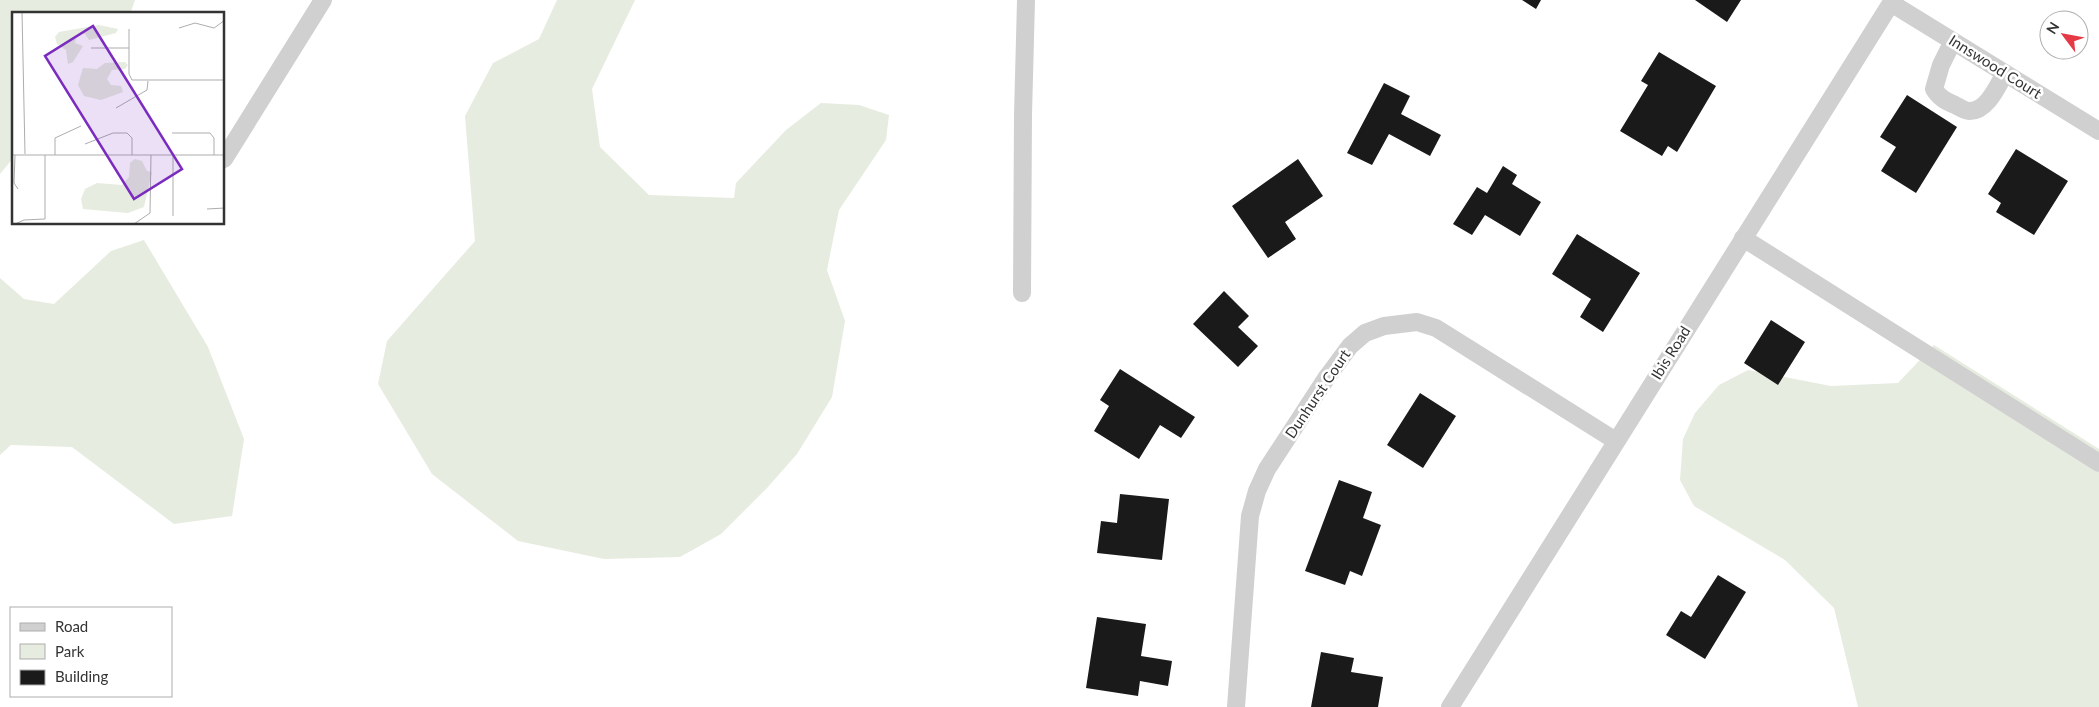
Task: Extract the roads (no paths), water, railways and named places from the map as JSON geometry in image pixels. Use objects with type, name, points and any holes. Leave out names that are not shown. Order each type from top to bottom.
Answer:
[{"type":"street","points":[[225,157],[323,0]]},
{"type":"street","points":[[1022,293],[1026,0]]},
{"type":"street","name":"Innswood Court","points":[[1892,1],[2099,131]]},
{"type":"street","name":"Ibis Road","points":[[1450,707],[1892,1]]},
{"type":"street","points":[[1953,41],[1940,65],[1934,89],[1937,95],[1945,100],[1968,112],[1976,110],[1992,94],[2005,73]]},
{"type":"street","points":[[1744,238],[2099,462]]},
{"type":"street","name":"Dunhurst Court","points":[[1236,707],[1250,516],[1257,490],[1267,469],[1327,377],[1350,346],[1365,333],[1384,326],[1417,322],[1436,328],[1616,441]]}]
